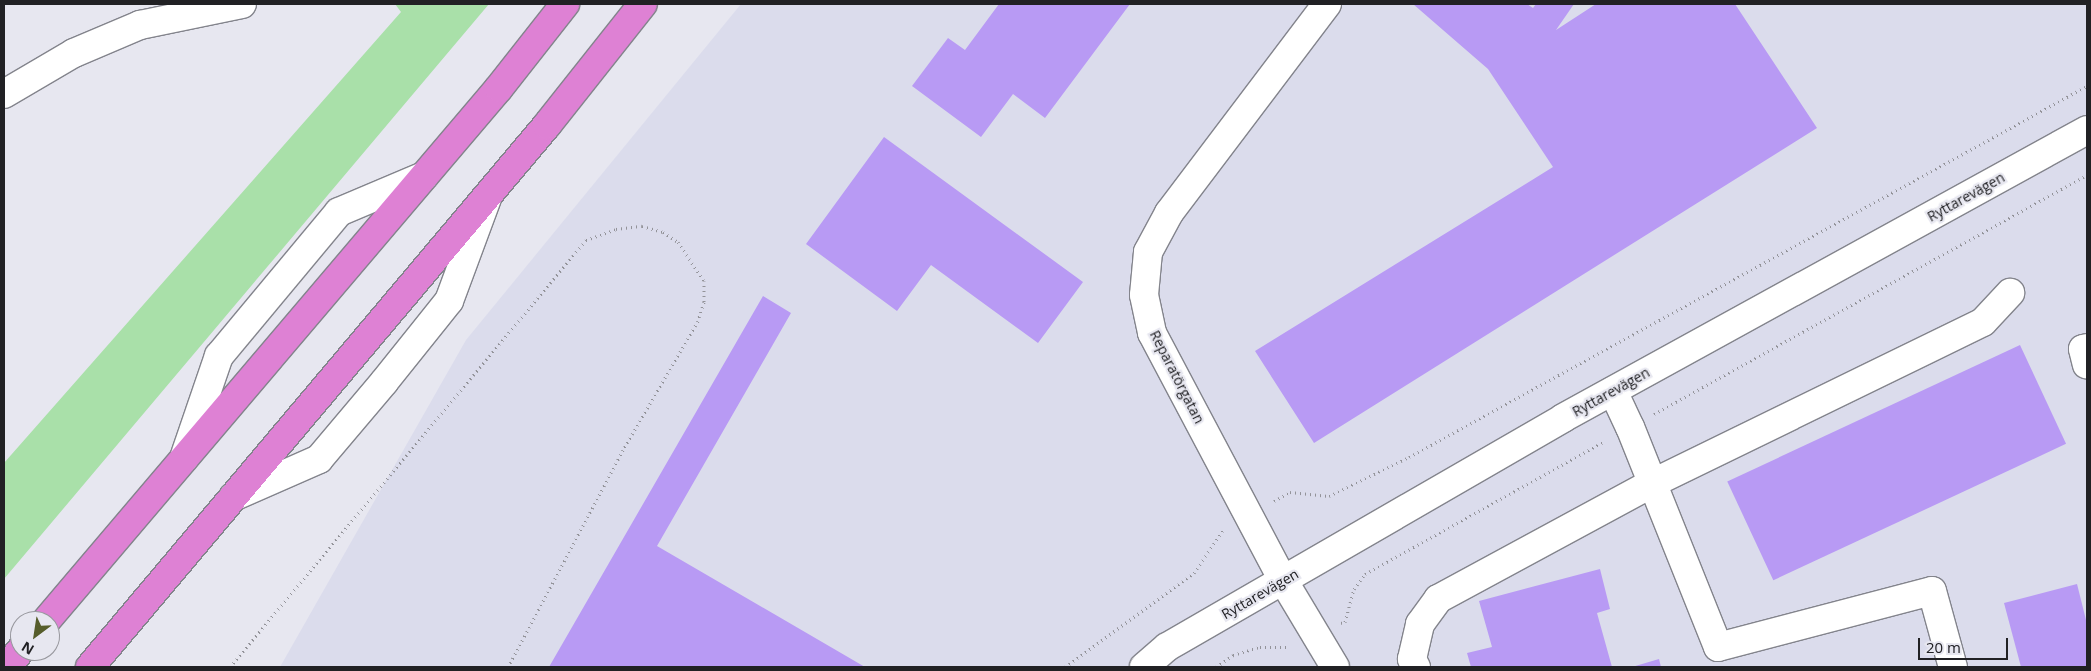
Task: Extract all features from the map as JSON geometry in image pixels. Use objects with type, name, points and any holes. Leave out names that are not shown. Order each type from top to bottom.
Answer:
[{"type":"highway","points":[[54,611],[424,176],[565,4]]},
{"type":"highway","points":[[90,667],[488,194],[643,4]]},
{"type":"street","points":[[4,94],[74,52],[140,25],[242,4]]},
{"type":"street","name":"Reparatörgatan","points":[[1327,4],[1169,212],[1148,252],[1144,295],[1152,333],[1283,580],[1335,667]]},
{"type":"street","name":"Ryttarevägen","points":[[1144,667],[1167,648],[1613,391],[2087,130]]},
{"type":"street","points":[[183,459],[219,356],[339,212],[424,176]]},
{"type":"street","points":[[233,497],[319,458],[384,382],[449,301],[488,194]]},
{"type":"street","points":[[1416,667],[1412,659],[1420,624],[1438,599],[1651,484],[1983,322],[2010,293]]},
{"type":"street","points":[[2087,348],[2083,349],[2087,365]]},
{"type":"street","points":[[1613,391],[1630,427],[1651,484],[1718,647],[1932,591],[1954,667]]},
{"type":"path","points":[[1066,667],[1194,573],[1226,527],[1290,492],[1329,496],[1408,457],[2087,86]]},
{"type":"path","points":[[230,667],[586,240],[616,229],[642,226],[662,232],[678,242],[704,281],[704,302],[698,321],[624,450],[508,667]]},
{"type":"shaded area","points":[[741,4],[2087,4],[2087,667],[280,667],[466,340]]},
{"type":"green space","points":[[395,4],[489,4],[4,579],[4,463],[401,12]]},
{"type":"building","points":[[999,4],[1130,4],[1045,118],[1013,94],[981,137],[912,86],[948,38],[965,50]]},
{"type":"building","points":[[1413,4],[1527,4],[1533,8],[1536,4],[1574,4],[1556,30],[1596,4],[1735,4],[1817,128],[1314,443],[1255,351],[1553,167],[1488,69]]},
{"type":"building","points":[[884,137],[1083,282],[1038,343],[931,265],[897,311],[806,244]]},
{"type":"building","points":[[763,296],[791,313],[657,546],[865,667],[549,667]]},
{"type":"building","points":[[2020,345],[2066,444],[1773,580],[1727,482]]},
{"type":"building","points":[[1600,569],[1610,609],[1597,613],[1612,667],[1471,667],[1467,653],[1492,647],[1479,601]]},
{"type":"building","points":[[2077,584],[2087,624],[2087,667],[2021,667],[2004,603]]},
{"type":"building","points":[[1659,659],[1661,667],[1632,667]]}]
